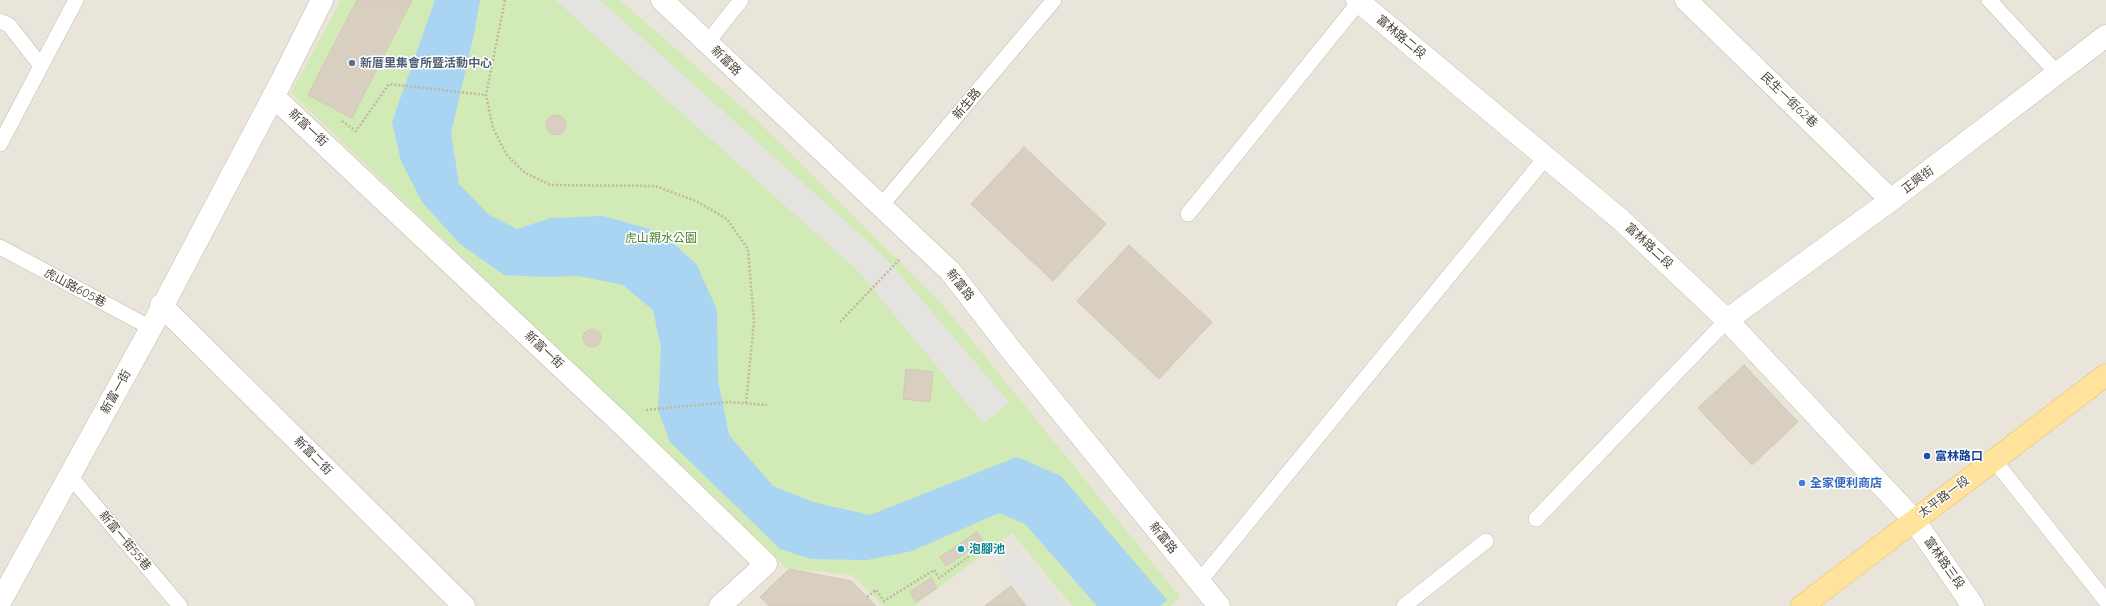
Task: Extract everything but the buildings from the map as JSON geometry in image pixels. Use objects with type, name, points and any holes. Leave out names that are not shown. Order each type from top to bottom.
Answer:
[{"type":"main road","name":"太平路一段","points":[[1802,606],[2106,375]]},
{"type":"street","name":"新富一街","points":[[0,602],[151,328],[161,305],[273,96],[322,0]]},
{"type":"street","name":"新富路","points":[[662,0],[917,242],[950,271],[1199,582],[1214,604]]},
{"type":"street","name":"民生一街62巷","points":[[1686,0],[1891,200]]},
{"type":"street","name":"富林路二段","points":[[1358,1],[1620,219],[1727,320],[1914,520]]},
{"type":"street","name":"正興街","points":[[1727,320],[1891,200],[2106,36]]},
{"type":"street","name":"新富一街","points":[[273,96],[624,426],[766,564],[720,606]]},
{"type":"street","name":"新富二街","points":[[161,305],[464,606]]},
{"type":"street","name":"富林路三段","points":[[1914,520],[1973,606]]},
{"type":"lane","points":[[0,144],[76,0]]},
{"type":"lane","points":[[707,43],[741,0]]},
{"type":"lane","name":"新生路","points":[[880,207],[1054,0]]},
{"type":"lane","points":[[1989,0],[2057,73]]},
{"type":"lane","points":[[1188,214],[1358,1]]},
{"type":"lane","points":[[0,21],[9,26],[41,66]]},
{"type":"lane","points":[[1199,582],[1546,157]]},
{"type":"lane","name":"虎山路605巷","points":[[0,247],[151,328]]},
{"type":"lane","points":[[1536,519],[1727,320]]},
{"type":"lane","points":[[1994,460],[2106,602]]},
{"type":"lane","name":"新富一街55巷","points":[[70,476],[180,606]]},
{"type":"lane","points":[[1404,606],[1486,541]]},
{"type":"path","points":[[505,0],[486,95],[493,128],[506,154],[525,173],[551,185],[655,186],[696,201],[727,219],[748,249],[751,270],[754,322],[746,403]]},
{"type":"path","points":[[337,118],[356,131],[389,84],[473,95],[486,95]]},
{"type":"path","points":[[840,322],[917,242]]},
{"type":"path","points":[[645,410],[730,402],[767,405]]},
{"type":"path","points":[[868,597],[876,590],[884,601],[934,570],[939,578],[989,542]]},
{"type":"shaded area","points":[[0,0],[2106,0],[2106,606],[0,606]]},
{"type":"shaded area","points":[[555,0],[600,0],[884,256],[1009,402],[984,424],[858,271]]},
{"type":"shaded area","points":[[1019,547],[1065,606],[1028,606],[996,565]]},
{"type":"green space","name":"虎山親水公園","points":[[341,0],[620,0],[759,122],[944,306],[1180,597],[1170,606],[1072,606],[1012,533],[914,606],[884,606],[852,575],[787,568],[291,93]]},
{"type":"water","points":[[435,0],[480,0],[474,34],[451,133],[459,184],[489,215],[517,229],[551,218],[603,216],[661,232],[697,265],[717,310],[718,380],[729,435],[773,486],[813,502],[870,515],[1017,457],[1061,476],[1167,600],[1160,606],[1097,606],[1025,524],[999,513],[912,551],[867,560],[811,559],[780,549],[670,442],[658,410],[661,348],[653,310],[623,285],[579,276],[545,277],[504,275],[459,243],[422,202],[401,161],[392,122]]},
{"type":"place","name":"新厝里集會所暨活動中心","points":[[352,63]]},
{"type":"place","name":"富林路口","points":[[1927,456]]},
{"type":"place","name":"全家便利商店","points":[[1802,483]]},
{"type":"place","name":"泡腳池","points":[[961,549]]}]
